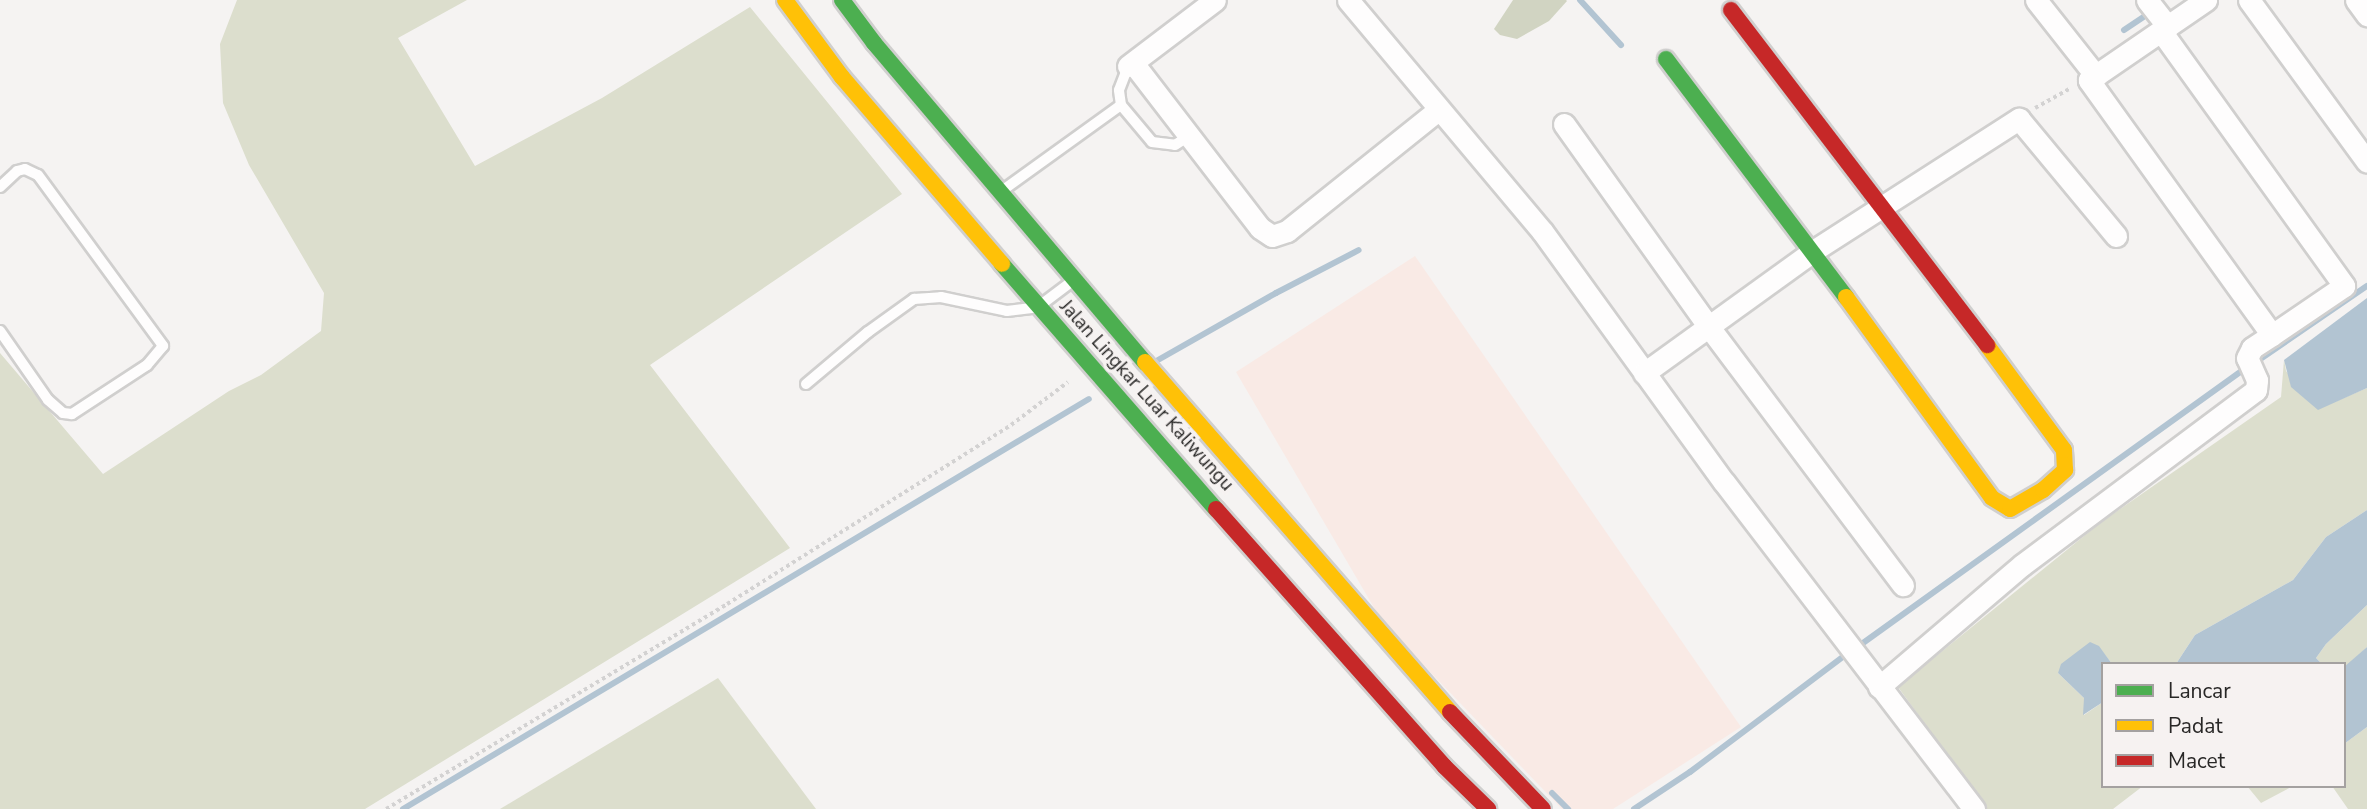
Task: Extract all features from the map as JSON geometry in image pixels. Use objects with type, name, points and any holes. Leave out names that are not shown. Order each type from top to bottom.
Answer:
[{"type":"main road","name":"Jalan Lingkar Luar Kaliwungu","points":[[785,0],[842,76],[1089,366],[1444,766],[1488,809]]},
{"type":"main road","name":"Jalan Lingkar Luar Kaliwungu","points":[[842,0],[1074,280],[1454,716],[1543,809]]},
{"type":"main road","points":[[1666,58],[1813,251],[1992,498],[2010,509],[2021,505],[2065,470],[2064,450],[2057,436],[1731,10]]},
{"type":"street","points":[[1214,0],[1130,64],[1260,228],[1272,236],[1287,231],[1438,110]]},
{"type":"street","points":[[1348,0],[1542,231],[1644,373],[1973,809]]},
{"type":"street","points":[[2036,0],[2272,335]]},
{"type":"street","points":[[1879,687],[2022,565],[2245,400],[2256,390],[2257,380],[2250,371],[2247,358],[2252,348],[2343,286],[2164,29],[2147,0]]},
{"type":"street","points":[[2092,78],[2206,0]]},
{"type":"street","points":[[2249,0],[2367,162]]},
{"type":"street","points":[[2356,0],[2367,15]]},
{"type":"street","points":[[1644,373],[1813,251],[2019,118],[2116,236]]},
{"type":"street","points":[[1563,124],[1709,327],[1903,585]]},
{"type":"lane","points":[[1130,64],[1119,90],[1121,106],[1152,142],[1175,145],[1189,136]]},
{"type":"lane","points":[[1000,192],[1121,106]]},
{"type":"lane","points":[[0,187],[17,171],[25,169],[38,175],[163,346],[147,365],[72,414],[64,413],[48,400],[0,331]]},
{"type":"lane","points":[[806,384],[868,332],[914,299],[941,297],[1007,311],[1038,307],[1074,280]]},
{"type":"path","points":[[2019,118],[2053,96],[2092,78]]},
{"type":"path","points":[[386,809],[727,604],[1011,425],[1089,366]]},
{"type":"shaded area","points":[[1415,256],[1741,727],[1613,809],[1562,809],[1383,623],[1236,372]]},
{"type":"green space","points":[[237,0],[467,0],[398,38],[475,166],[602,98],[750,7],[902,194],[650,365],[790,548],[365,809],[0,809],[0,353],[103,474],[229,391],[261,375],[321,331],[324,293],[249,165],[223,103],[220,44]]},
{"type":"green space","points":[[1513,0],[1567,1],[1549,21],[1517,39],[1500,35],[1494,29]]},
{"type":"green space","points":[[2284,360],[2286,371],[2318,409],[2367,388],[2367,510],[2326,537],[2293,580],[2195,635],[2177,662],[2110,662],[2099,647],[2058,673],[2084,698],[2084,715],[2101,703],[2101,788],[2140,788],[2113,809],[1987,809],[1898,687],[2100,523],[2281,397]]},
{"type":"green space","points":[[2367,605],[2367,647],[2347,666],[2346,662],[2320,662],[2316,658],[2326,644]]},
{"type":"green space","points":[[718,678],[816,809],[500,809]]},
{"type":"green space","points":[[2367,727],[2367,809],[2348,809],[2333,788],[2346,788],[2346,743]]},
{"type":"green space","points":[[2249,788],[2289,788],[2261,803]]},
{"type":"water","points":[[2367,298],[2367,388],[2318,410],[2291,387],[2284,360]]},
{"type":"water","points":[[2367,510],[2367,605],[2326,644],[2316,658],[2320,662],[2177,662],[2195,635],[2293,580],[2326,537]]},
{"type":"water","points":[[2090,642],[2099,646],[2111,662],[2101,662],[2101,703],[2083,715],[2084,698],[2058,673],[2061,664]]},
{"type":"water","points":[[2367,647],[2367,727],[2346,743],[2346,665]]},
{"type":"waterway","points":[[1580,0],[1621,45]]},
{"type":"waterway","points":[[2124,30],[2143,17]]},
{"type":"waterway","points":[[1158,360],[1276,293],[1359,250]]},
{"type":"waterway","points":[[2253,364],[2367,286]]},
{"type":"waterway","points":[[1863,643],[2245,369]]},
{"type":"waterway","points":[[403,809],[1089,399]]},
{"type":"waterway","points":[[1634,809],[1690,772],[1844,656]]},
{"type":"waterway","points":[[1552,793],[1568,809]]},
{"type":"traffic: fast","points":[[842,0],[874,43],[1145,362]]},
{"type":"traffic: fast","points":[[1666,59],[1846,297]]},
{"type":"traffic: fast","points":[[1002,264],[1216,509]]},
{"type":"traffic: slow","points":[[785,0],[842,77],[1002,264]]},
{"type":"traffic: slow","points":[[1846,297],[1992,498],[2010,509],[2043,490],[2065,470],[2064,450],[1987,345]]},
{"type":"traffic: slow","points":[[1145,362],[1450,712]]},
{"type":"traffic: jam","points":[[1731,10],[1987,345]]},
{"type":"traffic: jam","points":[[1216,509],[1444,766],[1488,809]]},
{"type":"traffic: jam","points":[[1450,712],[1543,809]]}]
